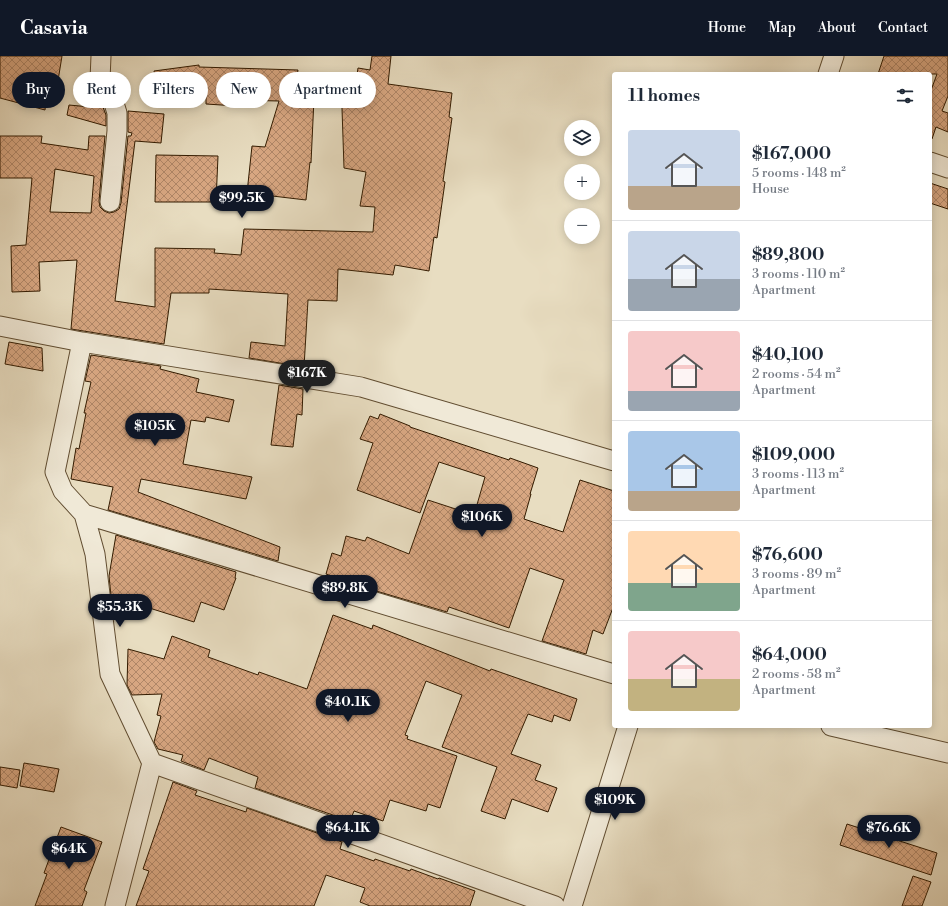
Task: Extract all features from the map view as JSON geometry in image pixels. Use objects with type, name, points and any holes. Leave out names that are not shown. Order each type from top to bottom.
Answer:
[{"type":"street","points":[[101,56],[100,80],[113,100],[117,113],[117,131],[110,202]]},
{"type":"street","points":[[829,72],[834,56]]},
{"type":"street","points":[[932,163],[948,168]]},
{"type":"street","points":[[0,326],[82,342],[361,387],[612,460]]},
{"type":"street","points":[[82,342],[55,472],[63,490],[84,514],[95,554],[110,674],[152,763],[115,906]]},
{"type":"street","points":[[84,514],[612,673]]},
{"type":"street","points":[[572,906],[627,728]]},
{"type":"street","points":[[840,728],[948,753]]},
{"type":"street","points":[[152,763],[554,906]]},
{"type":"building","points":[[0,56],[62,56],[59,72],[12,72],[12,101],[0,98]]},
{"type":"building","points":[[372,56],[391,56],[388,84],[452,93],[449,117],[452,118],[437,238],[434,237],[429,271],[395,265],[393,275],[338,269],[337,301],[308,300],[304,367],[249,358],[251,342],[285,346],[288,294],[209,289],[209,293],[171,293],[164,344],[71,329],[77,260],[39,262],[40,291],[12,292],[11,246],[26,245],[32,178],[0,178],[0,136],[42,136],[41,143],[88,150],[89,136],[105,136],[99,201],[100,207],[109,213],[119,209],[121,203],[128,136],[131,136],[132,133],[128,132],[128,111],[164,114],[161,143],[135,141],[115,301],[155,307],[155,248],[215,249],[214,253],[241,255],[244,229],[373,232],[375,207],[360,206],[366,172],[344,168],[342,108],[376,108],[376,72],[357,72],[358,68],[370,70]],"holes":[[[55,169],[94,176],[91,213],[50,212]]]},
{"type":"building","points":[[884,56],[948,56],[948,96],[942,111],[948,113],[948,132],[936,127],[932,139],[932,88],[937,74],[932,74],[932,72],[879,72]]},
{"type":"building","points":[[199,65],[199,67],[298,70],[298,72],[279,72],[279,101],[271,101],[271,72],[216,72],[216,105],[208,104],[208,72],[154,71]]},
{"type":"building","points":[[279,101],[279,108],[314,108],[311,163],[310,162],[306,200],[247,193],[252,146],[265,147]]},
{"type":"building","points":[[69,105],[73,105],[73,108],[103,108],[106,115],[106,126],[67,115]]},
{"type":"building","points":[[156,155],[218,156],[216,202],[155,202]]},
{"type":"building","points":[[932,184],[948,189],[948,209],[932,204]]},
{"type":"building","points":[[9,342],[42,348],[43,371],[5,364]]},
{"type":"building","points":[[91,355],[161,366],[160,369],[199,379],[196,392],[234,400],[229,422],[206,417],[205,422],[191,420],[183,464],[252,477],[246,499],[141,479],[138,492],[280,547],[278,561],[108,510],[113,487],[71,479],[76,448],[79,449],[86,413],[84,413],[91,382],[85,381]]},
{"type":"building","points":[[279,385],[303,389],[302,415],[297,414],[293,447],[271,445]]},
{"type":"building","points":[[380,414],[410,427],[509,460],[510,458],[538,468],[524,519],[563,532],[580,480],[612,490],[612,610],[603,634],[593,630],[586,654],[542,641],[564,580],[530,568],[509,628],[449,607],[447,612],[366,588],[326,574],[332,553],[341,556],[346,536],[365,541],[367,537],[409,554],[428,500],[474,515],[485,477],[439,462],[420,513],[357,490],[373,443],[360,439],[370,416],[378,419]]},
{"type":"building","points":[[116,535],[236,572],[236,578],[224,610],[201,602],[194,622],[111,596],[109,576]]},
{"type":"building","points":[[333,615],[372,629],[373,625],[490,671],[491,669],[577,699],[570,721],[554,715],[552,722],[528,714],[511,754],[541,765],[535,780],[557,788],[548,812],[512,799],[505,819],[481,811],[497,767],[442,747],[462,695],[426,681],[405,735],[408,736],[407,739],[457,756],[440,808],[428,804],[426,811],[390,800],[383,821],[354,811],[350,821],[255,788],[258,777],[209,758],[204,770],[181,761],[183,755],[158,749],[154,742],[161,716],[157,715],[162,694],[132,695],[127,685],[128,649],[164,659],[172,636],[210,650],[208,657],[258,675],[259,672],[307,689]]},
{"type":"building","points":[[24,763],[59,769],[54,792],[20,786]]},
{"type":"building","points":[[0,767],[20,770],[17,788],[0,785]]},
{"type":"building","points":[[173,782],[197,791],[195,795],[246,812],[247,808],[342,842],[340,849],[374,861],[375,859],[410,871],[411,869],[475,891],[470,906],[370,906],[360,902],[365,888],[326,875],[314,906],[136,906],[149,871],[143,869]]},
{"type":"building","points":[[847,824],[937,853],[931,875],[840,845]]},
{"type":"building","points":[[61,827],[102,842],[84,890],[87,892],[82,906],[35,906],[47,874],[44,873]]},
{"type":"building","points":[[913,876],[931,882],[922,906],[902,906]]}]
